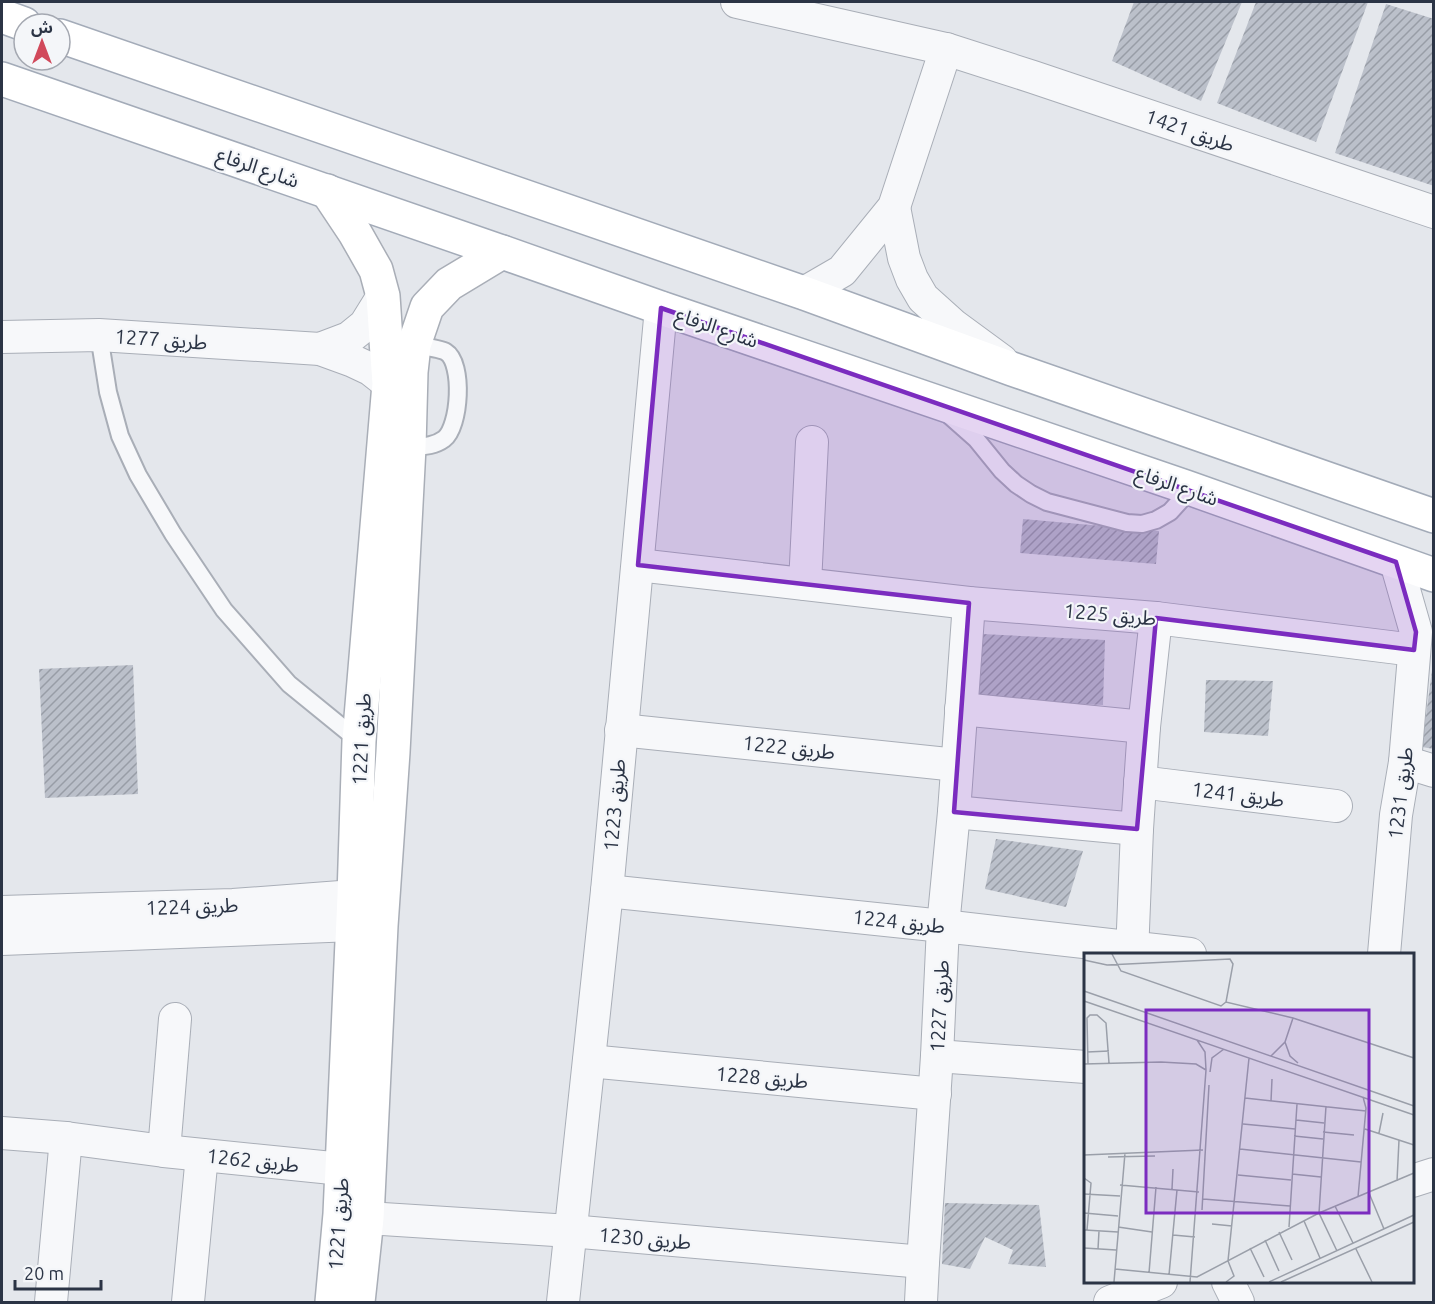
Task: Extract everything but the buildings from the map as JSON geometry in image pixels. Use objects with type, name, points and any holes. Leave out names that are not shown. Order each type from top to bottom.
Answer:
[{"type":"main road","points":[[72,40],[804,293],[1012,369],[1434,516]]},
{"type":"main road","name":"شارع الرفاع","points":[[2,79],[1434,574]]},
{"type":"main road","name":"طريق 1221","points":[[327,191],[376,270],[383,296],[389,384],[359,741],[367,911],[368,1218],[358,1302]]},
{"type":"main road","name":"طريق 1221","points":[[332,1302],[342,1169],[367,911],[393,752],[414,345],[427,307],[449,284],[502,252]]},
{"type":"street","name":"طريق 1421","points":[[737,2],[946,50],[1434,212]]},
{"type":"street","points":[[804,293],[842,271],[894,207],[946,50]]},
{"type":"street","points":[[894,207],[904,258],[923,298],[953,325],[1012,369]]},
{"type":"street","name":"طريق 1277","points":[[320,349],[349,338],[365,325],[383,296]]},
{"type":"street","name":"طريق 1223","points":[[563,1302],[607,891],[661,308]]},
{"type":"street","name":"طريق 1277","points":[[2,337],[99,335],[320,349],[354,360],[389,384]]},
{"type":"street","points":[[805,584],[812,442]]},
{"type":"street","name":"طريق 1231","points":[[1384,953],[1396,815],[1419,767],[1421,632],[1396,562]]},
{"type":"street","name":"طريق 1225","points":[[638,565],[969,603],[1156,618],[1421,632]]},
{"type":"street","name":"طريق 1227","points":[[921,1302],[935,1094],[943,926],[954,812],[969,603]]},
{"type":"street","points":[[1132,951],[1144,727],[1156,618]]},
{"type":"street","points":[[961,709],[1144,727]]},
{"type":"street","name":"طريق 1222","points":[[621,730],[957,765]]},
{"type":"street","name":"طريق 1241","points":[[1140,783],[1336,806]]},
{"type":"street","points":[[954,812],[1137,830]]},
{"type":"street","name":"طريق 1224","points":[[607,891],[943,926],[1132,951],[1171,953]]},
{"type":"street","name":"طريق 1224","points":[[2,912],[233,905],[367,911]]},
{"type":"street","name":"طريق 1224","points":[[2,939],[367,911]]},
{"type":"street","points":[[164,1151],[175,1019]]},
{"type":"street","points":[[937,1056],[1084,1067]]},
{"type":"street","name":"طريق 1228","points":[[589,1061],[935,1094]]},
{"type":"street","name":"طريق 1262","points":[[2,1134],[66,1138],[164,1151],[342,1169]]},
{"type":"street","points":[[51,1302],[66,1138]]},
{"type":"street","points":[[188,1302],[202,1155]]},
{"type":"street","points":[[1414,1181],[1434,1174]]},
{"type":"street","name":"طريق 1230","points":[[368,1218],[570,1231],[923,1262]]},
{"type":"street","points":[[1112,1283],[1110,1302],[1156,1283]]},
{"type":"street","points":[[1229,1283],[1238,1302]]},
{"type":"lane","points":[[99,335],[108,392],[120,436],[138,475],[173,534],[224,610],[289,684],[359,741]]},
{"type":"lane","points":[[409,447],[432,446],[446,438],[454,426],[457,411],[457,375],[454,362],[446,352],[414,345]]},
{"type":"lane","points":[[919,397],[940,408],[976,438],[1002,471],[1016,484],[1047,502],[1127,523],[1142,524],[1156,520],[1170,512],[1180,501],[1186,487]]},
{"type":"highlighted area","points":[[661,308],[1396,562],[1416,632],[1414,650],[1156,618],[1137,829],[954,812],[969,603],[638,565]]}]
